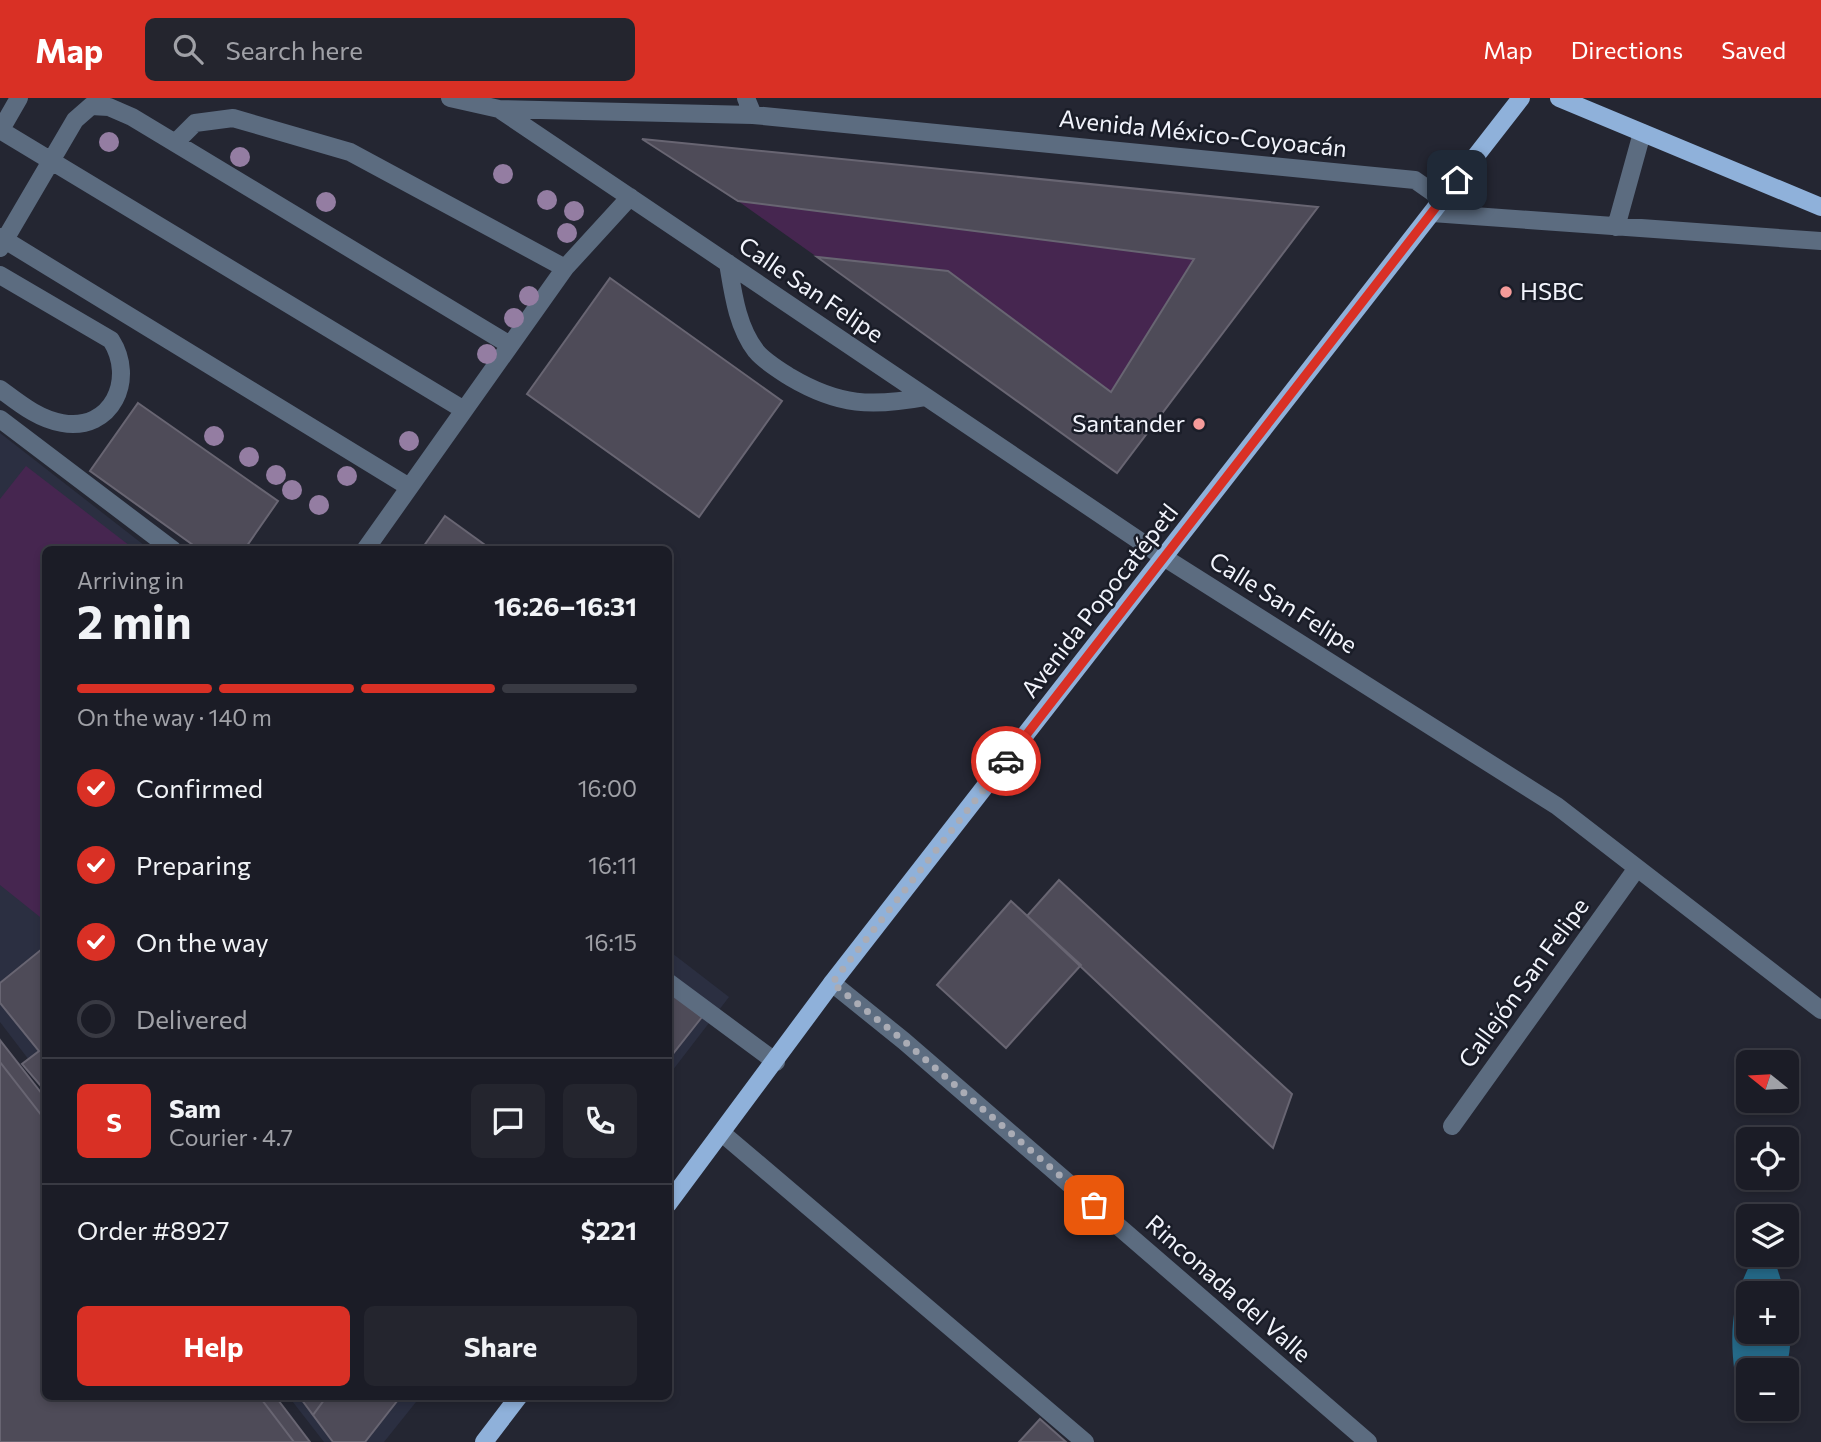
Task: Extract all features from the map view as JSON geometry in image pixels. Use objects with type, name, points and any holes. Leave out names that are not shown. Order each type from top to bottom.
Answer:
[{"type":"main road","name":"Avenida Popocatépetl","points":[[672,1199],[723,1134],[832,983],[1521,98]]},
{"type":"main road","points":[[1559,98],[1821,207]]},
{"type":"main road","points":[[484,1442],[516,1400]]},
{"type":"street","points":[[19,98],[0,130],[53,159],[464,410]]},
{"type":"street","name":"Avenida México-Coyoacán","points":[[450,98],[499,109],[750,106],[1415,180],[1437,206]]},
{"type":"street","points":[[409,487],[1,242],[75,120],[91,106],[109,107],[175,143],[510,345]]},
{"type":"street","name":"Calle San Felipe","points":[[499,109],[1165,558],[1557,806],[1821,1010]]},
{"type":"street","points":[[175,143],[195,123],[233,118],[349,152],[565,268]]},
{"type":"street","points":[[1616,227],[1642,133]]},
{"type":"street","points":[[368,546],[565,268],[630,197]]},
{"type":"street","points":[[1437,206],[1616,227],[1821,241]]},
{"type":"street","points":[[728,263],[734,302],[744,330],[756,352],[779,370],[829,398],[854,403],[886,404],[926,397]]},
{"type":"street","points":[[0,275],[111,340],[118,351],[122,377],[113,402],[103,413],[75,424],[35,414],[0,389]]},
{"type":"street","points":[[0,419],[168,546]]},
{"type":"street","name":"Callejón San Felipe","points":[[1452,1126],[1637,868]]},
{"type":"street","name":"Rinconada del Valle","points":[[832,983],[904,1041],[1368,1442]]},
{"type":"street","points":[[672,985],[776,1062]]},
{"type":"street","points":[[723,1134],[1085,1442]]},
{"type":"shaded area","points":[[738,201],[1194,259],[1111,392],[948,271],[817,257]]},
{"type":"shaded area","points":[[0,433],[145,546],[42,546],[42,1077],[0,1022]]},
{"type":"shaded area","points":[[26,466],[130,546],[42,546],[42,919],[0,885],[0,499]]},
{"type":"shaded area","points":[[672,953],[729,997],[672,1071]]},
{"type":"shaded area","points":[[291,1400],[418,1400],[384,1442],[324,1442]]},
{"type":"water","points":[[1749,1267],[1777,1267],[1781,1281],[1743,1281]]},
{"type":"water","points":[[1736,1301],[1736,1344],[1790,1344],[1788,1358],[1736,1358],[1735,1375],[1732,1344]]},
{"type":"building","points":[[642,139],[1318,207],[1117,473],[817,257],[948,271],[1111,392],[1194,259],[738,201]]},
{"type":"building","points":[[610,278],[782,401],[699,517],[527,394]]},
{"type":"building","points":[[138,403],[278,501],[247,546],[194,546],[90,471]]},
{"type":"building","points":[[445,516],[486,546],[424,546]]},
{"type":"building","points":[[1059,880],[1292,1094],[1273,1148],[1027,916]]},
{"type":"building","points":[[1011,901],[1081,965],[1006,1048],[937,985]]},
{"type":"building","points":[[42,949],[42,1087],[22,1064],[39,1051],[0,1003],[0,983]]},
{"type":"building","points":[[672,993],[702,1017],[672,1055]]},
{"type":"building","points":[[0,1040],[42,1094],[42,1116],[0,1062]]},
{"type":"building","points":[[0,1062],[42,1116],[42,1400],[262,1400],[294,1442],[0,1442]]},
{"type":"building","points":[[262,1400],[278,1400],[310,1442],[294,1442]]},
{"type":"building","points":[[302,1400],[324,1400],[313,1415]]},
{"type":"building","points":[[324,1400],[398,1400],[365,1442],[333,1442],[313,1415]]},
{"type":"building","points":[[1040,1419],[1066,1442],[1019,1442]]},
{"type":"way so far","points":[[1006,761],[832,983],[904,1041],[1094,1205]]},
{"type":"place","name":"HSBC","points":[[1506,292]]},
{"type":"place","name":"Santander","points":[[1199,424]]},
{"type":"route","points":[[1006,761],[1457,180]]}]
